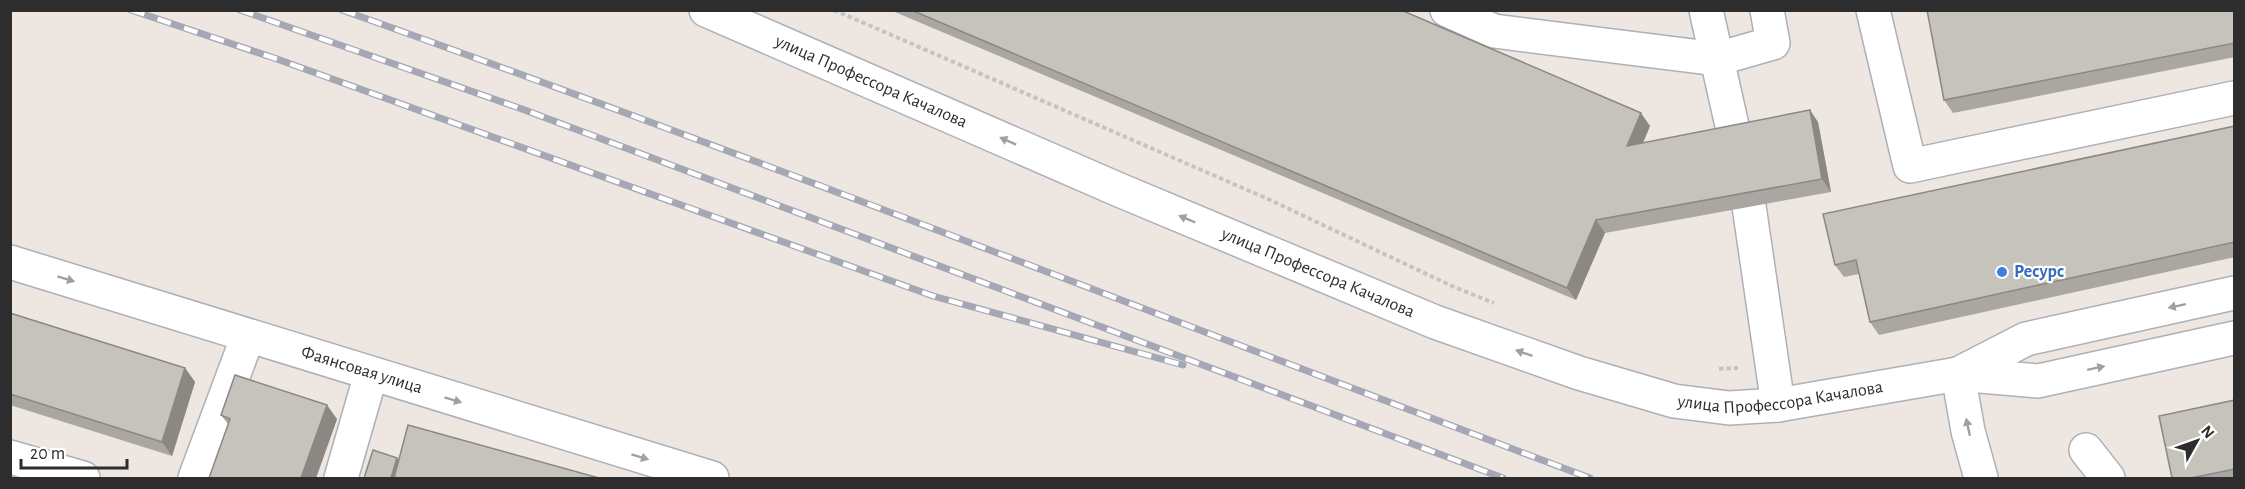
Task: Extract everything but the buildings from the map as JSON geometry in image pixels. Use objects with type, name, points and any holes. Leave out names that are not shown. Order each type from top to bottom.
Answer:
[{"type":"street","name":"улица Профессора Качалова","points":[[706,10],[746,18],[1306,269],[1435,322],[1579,373],[1674,401],[1729,408],[1778,405],[1958,374],[2038,381],[2235,338]]},
{"type":"street","points":[[1447,10],[1494,31],[1717,59],[1773,44],[1767,10]]},
{"type":"street","points":[[1706,10],[1735,139]]},
{"type":"street","points":[[1874,10],[1910,166],[2235,98]]},
{"type":"street","points":[[1749,206],[1770,363],[1778,405]]},
{"type":"street","name":"Фаянсовая улица","points":[[10,262],[712,478]]},
{"type":"street","name":"улица Профессора Качалова","points":[[1958,374],[2026,339],[2235,293]]},
{"type":"street","points":[[195,478],[248,336]]},
{"type":"street","points":[[341,478],[371,374]]},
{"type":"street","points":[[1958,374],[1968,431],[1981,478]]},
{"type":"street","points":[[2086,450],[2108,478]]},
{"type":"street","points":[[26,467],[83,478]]},
{"type":"path","points":[[834,10],[1268,199],[1454,287],[1503,307]]},
{"type":"path","points":[[1709,369],[1731,369],[1770,363]]},
{"type":"railway","points":[[131,10],[277,59],[933,296],[1183,365]]},
{"type":"railway","points":[[240,10],[522,109],[1503,478]]},
{"type":"railway","points":[[342,10],[811,182],[1590,478]]},
{"type":"place","name":"Ресурс","points":[[2002,272]]}]
